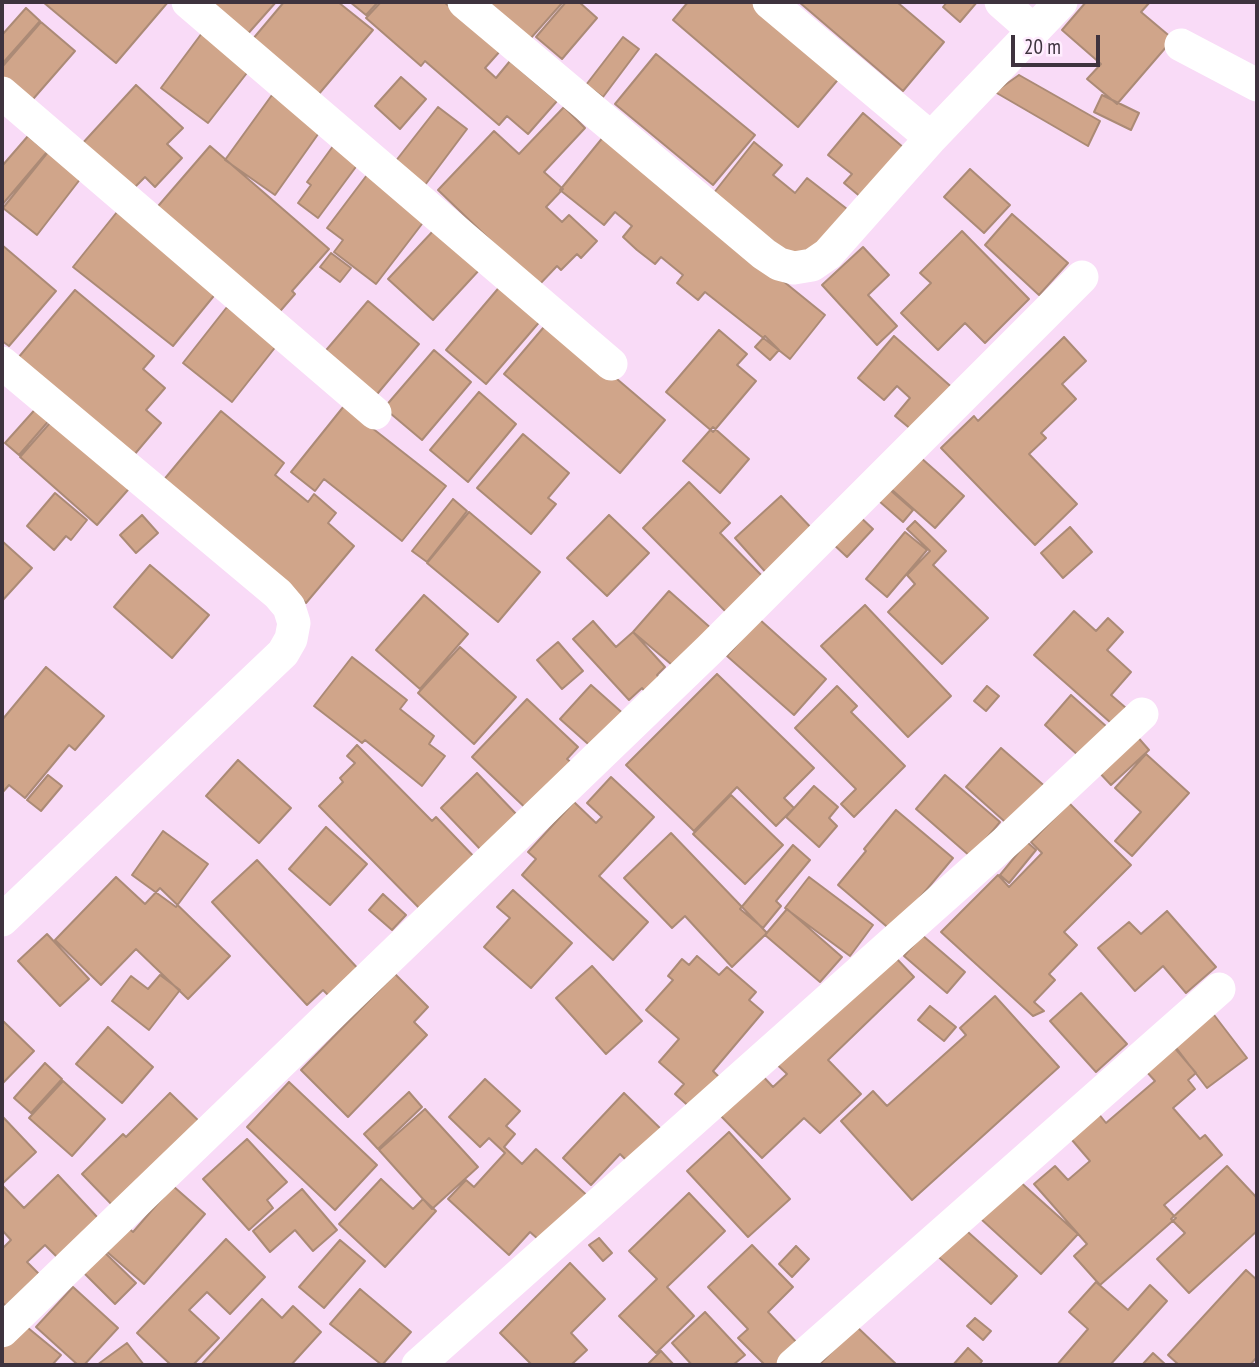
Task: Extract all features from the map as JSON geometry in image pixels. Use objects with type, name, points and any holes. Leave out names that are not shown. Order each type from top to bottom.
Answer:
[{"type":"street","points":[[188,2],[611,364]]},
{"type":"street","points":[[464,2],[779,264],[793,268],[812,265],[828,254],[931,138],[1061,2]]},
{"type":"street","points":[[769,2],[931,138]]},
{"type":"street","points":[[1001,2],[1034,31]]},
{"type":"street","points":[[1181,45],[1257,85]]},
{"type":"street","points":[[2,93],[375,413]]},
{"type":"street","points":[[2,1331],[710,649],[1082,277]]},
{"type":"street","points":[[2,363],[278,594],[289,607],[294,624],[291,639],[283,653],[2,920]]},
{"type":"street","points":[[418,1365],[1009,839],[1142,714]]},
{"type":"street","points":[[793,1365],[1219,989]]},
{"type":"building","points":[[43,2],[168,2],[116,63]]},
{"type":"building","points":[[205,2],[276,2],[245,37]]},
{"type":"building","points":[[284,2],[338,2],[373,30],[318,95],[252,40]]},
{"type":"building","points":[[350,2],[378,2],[366,15]]},
{"type":"building","points":[[381,2],[444,2],[501,50],[485,68],[496,78],[510,61],[557,101],[528,134],[507,116],[499,125],[425,61],[421,66],[366,18]]},
{"type":"building","points":[[488,2],[563,2],[530,39]]},
{"type":"building","points":[[566,2],[579,2],[597,18],[562,59],[536,37]]},
{"type":"building","points":[[688,2],[754,2],[841,76],[798,127],[673,20]]},
{"type":"building","points":[[799,2],[897,2],[944,42],[903,91]]},
{"type":"building","points":[[947,2],[977,2],[960,22],[943,7]]},
{"type":"building","points":[[1086,2],[1150,2],[1141,12],[1173,39],[1117,104],[1087,79],[1101,64],[1062,30]]},
{"type":"building","points":[[26,8],[40,21],[2,64],[2,35]]},
{"type":"building","points":[[41,22],[75,51],[27,106],[2,84],[2,67]]},
{"type":"building","points":[[202,33],[250,69],[208,123],[161,88]]},
{"type":"building","points":[[623,37],[639,49],[603,97],[586,85]]},
{"type":"building","points":[[656,54],[755,135],[713,185],[615,104]]},
{"type":"building","points":[[1019,75],[1100,121],[1088,146],[995,92]]},
{"type":"building","points":[[401,77],[426,99],[400,129],[375,106]]},
{"type":"building","points":[[136,85],[183,128],[167,144],[182,158],[155,187],[145,177],[131,191],[81,145]]},
{"type":"building","points":[[272,95],[321,130],[275,195],[225,160]]},
{"type":"building","points":[[1102,95],[1139,113],[1131,130],[1094,112]]},
{"type":"building","points":[[438,107],[467,129],[425,185],[395,162]]},
{"type":"building","points":[[564,107],[585,128],[544,172],[563,189],[546,207],[562,222],[569,215],[597,241],[581,258],[577,254],[561,270],[557,266],[538,286],[438,190],[494,131],[519,154]]},
{"type":"building","points":[[863,113],[911,154],[869,204],[844,183],[852,174],[828,155]]},
{"type":"building","points":[[28,136],[47,152],[2,205],[2,166]]},
{"type":"building","points":[[604,136],[825,315],[790,359],[705,292],[698,300],[677,283],[683,275],[661,257],[655,264],[637,250],[623,237],[632,226],[615,212],[604,225],[560,190]]},
{"type":"building","points":[[336,142],[361,160],[318,218],[298,203],[311,185],[307,182]]},
{"type":"building","points":[[754,142],[782,165],[773,175],[795,193],[807,178],[847,209],[802,264],[713,194]]},
{"type":"building","points":[[210,146],[329,249],[292,291],[295,294],[275,317],[153,212]]},
{"type":"building","points":[[48,152],[81,178],[37,235],[3,208]]},
{"type":"building","points":[[970,169],[1010,205],[984,233],[944,197]]},
{"type":"building","points":[[370,171],[428,216],[376,284],[334,252],[343,240],[327,228]]},
{"type":"building","points":[[117,212],[217,292],[173,346],[73,267]]},
{"type":"building","points":[[1012,214],[1068,263],[1039,295],[985,245]]},
{"type":"building","points":[[434,230],[481,268],[433,320],[388,279]]},
{"type":"building","points":[[962,231],[1029,299],[985,343],[965,323],[938,350],[901,313],[931,283],[920,273]]},
{"type":"building","points":[[2,245],[56,291],[9,346],[2,341]]},
{"type":"building","points":[[863,247],[889,275],[868,295],[897,326],[877,345],[822,285]]},
{"type":"building","points":[[331,253],[351,268],[340,282],[320,267]]},
{"type":"building","points":[[502,284],[542,319],[486,384],[446,350]]},
{"type":"building","points":[[75,290],[154,356],[143,369],[165,388],[146,410],[161,423],[134,455],[18,358]]},
{"type":"building","points":[[368,301],[419,344],[373,399],[322,355]]},
{"type":"building","points":[[227,307],[277,345],[232,402],[183,363]]},
{"type":"building","points":[[549,321],[665,420],[620,473],[504,374]]},
{"type":"building","points":[[719,330],[747,354],[737,365],[756,381],[713,432],[666,392]]},
{"type":"building","points":[[765,336],[779,350],[770,360],[755,347]]},
{"type":"building","points":[[894,336],[956,391],[918,435],[895,416],[910,398],[897,386],[884,400],[858,378]]},
{"type":"building","points":[[1064,337],[1086,361],[1062,384],[1076,399],[1041,433],[1046,438],[1029,454],[1077,504],[1035,545],[941,448],[974,416],[978,421]]},
{"type":"building","points":[[434,350],[471,382],[422,440],[384,408]]},
{"type":"building","points":[[479,392],[516,424],[468,482],[430,450]]},
{"type":"building","points":[[39,405],[52,417],[19,455],[5,443]]},
{"type":"building","points":[[344,406],[446,486],[402,541],[324,479],[315,491],[291,472]]},
{"type":"building","points":[[221,411],[284,463],[275,475],[308,502],[314,494],[336,513],[328,523],[354,546],[306,603],[162,482]]},
{"type":"building","points":[[57,415],[134,483],[97,525],[20,457]]},
{"type":"building","points":[[713,427],[749,459],[720,493],[683,461]]},
{"type":"building","points":[[523,434],[569,473],[548,498],[556,504],[531,534],[477,488]]},
{"type":"building","points":[[920,457],[964,496],[935,528],[891,489]]},
{"type":"building","points":[[689,482],[730,523],[720,533],[766,580],[730,616],[643,528]]},
{"type":"building","points":[[889,489],[913,510],[903,522],[879,501]]},
{"type":"building","points":[[55,493],[87,520],[71,540],[66,536],[54,550],[27,526]]},
{"type":"building","points":[[781,496],[816,533],[769,576],[735,538]]},
{"type":"building","points":[[453,499],[467,511],[427,562],[412,551]]},
{"type":"building","points":[[469,512],[540,572],[498,622],[427,563]]},
{"type":"building","points":[[857,514],[873,529],[847,557],[831,542]]},
{"type":"building","points":[[142,515],[158,533],[136,553],[120,535]]},
{"type":"building","points":[[609,515],[649,553],[607,596],[567,558]]},
{"type":"building","points":[[915,521],[946,551],[933,565],[988,618],[942,664],[888,612],[915,584],[907,575],[930,551],[907,529]]},
{"type":"building","points":[[1070,527],[1092,552],[1063,578],[1041,553]]},
{"type":"building","points":[[905,532],[927,550],[887,597],[866,579]]},
{"type":"building","points":[[2,541],[32,568],[2,601]]},
{"type":"building","points":[[150,565],[209,615],[172,658],[114,607]]},
{"type":"building","points":[[669,591],[713,630],[678,670],[633,632]]},
{"type":"building","points":[[424,595],[468,634],[420,689],[376,650]]},
{"type":"building","points":[[865,605],[951,696],[908,737],[821,646]]},
{"type":"building","points":[[1074,611],[1096,631],[1108,618],[1123,632],[1107,650],[1131,672],[1111,695],[1126,708],[1111,723],[1034,655]]},
{"type":"building","points":[[759,619],[826,679],[794,715],[727,656]]},
{"type":"building","points":[[593,621],[616,647],[633,632],[665,667],[657,675],[663,682],[648,695],[642,688],[629,700],[573,639]]},
{"type":"building","points":[[558,642],[583,671],[562,689],[537,660]]},
{"type":"building","points":[[460,647],[516,697],[474,744],[418,693]]},
{"type":"building","points":[[352,657],[407,700],[400,709],[434,736],[429,744],[445,756],[422,786],[365,740],[362,743],[314,706]]},
{"type":"building","points":[[46,667],[104,716],[75,750],[69,745],[25,798],[9,785],[2,793],[2,720]]},
{"type":"building","points":[[717,674],[814,768],[784,798],[794,808],[776,826],[737,787],[694,831],[626,765]]},
{"type":"building","points":[[591,685],[627,717],[596,751],[560,719]]},
{"type":"building","points":[[837,686],[857,706],[851,712],[905,766],[854,817],[841,804],[856,789],[795,728]]},
{"type":"building","points":[[987,686],[999,696],[986,711],[974,701]]},
{"type":"building","points":[[1071,695],[1107,727],[1080,757],[1045,725]]},
{"type":"building","points":[[527,699],[578,747],[567,759],[579,769],[535,817],[472,757]]},
{"type":"building","points":[[1135,734],[1149,750],[1111,785],[1096,769]]},
{"type":"building","points":[[357,745],[432,821],[436,817],[480,863],[426,915],[319,806],[343,782],[340,778],[355,763],[347,756]]},
{"type":"building","points":[[1001,748],[1048,789],[1013,829],[966,787]]},
{"type":"building","points":[[1146,754],[1189,793],[1132,856],[1115,841],[1141,812],[1115,788]]},
{"type":"building","points":[[238,760],[291,808],[259,843],[206,796]]},
{"type":"building","points":[[477,773],[518,816],[481,850],[441,808]]},
{"type":"building","points":[[48,775],[62,786],[41,811],[27,800]]},
{"type":"building","points":[[945,775],[1000,822],[971,857],[916,809]]},
{"type":"building","points":[[611,777],[654,817],[599,876],[648,922],[613,960],[522,875],[536,859],[528,852],[574,802],[596,823],[602,817],[587,803]]},
{"type":"building","points":[[814,786],[838,807],[829,818],[837,826],[819,847],[786,817]]},
{"type":"building","points":[[731,795],[783,845],[745,884],[693,834]]},
{"type":"building","points":[[1069,803],[1131,865],[1064,932],[1077,945],[1049,974],[1055,980],[1034,1002],[1044,1011],[1033,1016],[941,932],[998,875],[1009,887],[1042,853],[1031,842]]},
{"type":"building","points":[[896,810],[953,858],[892,931],[838,885]]},
{"type":"building","points":[[326,827],[367,864],[330,905],[289,869]]},
{"type":"building","points":[[163,831],[208,864],[176,907],[132,875]]},
{"type":"building","points":[[671,833],[767,933],[732,967],[685,916],[672,928],[624,878]]},
{"type":"building","points":[[1027,842],[1036,850],[1009,883],[1000,875]]},
{"type":"building","points":[[793,845],[810,860],[776,901],[781,906],[763,928],[740,909]]},
{"type":"building","points":[[257,860],[362,973],[333,1000],[323,990],[307,1005],[212,902]]},
{"type":"building","points":[[116,877],[145,904],[160,888],[230,956],[188,999],[136,949],[101,985],[55,940]]},
{"type":"building","points":[[809,877],[873,925],[850,956],[785,908]]},
{"type":"building","points":[[513,890],[572,943],[531,988],[484,947],[510,918],[497,907]]},
{"type":"building","points":[[383,894],[406,915],[392,930],[369,910]]},
{"type":"building","points":[[787,909],[842,957],[820,982],[765,935]]},
{"type":"building","points":[[1167,911],[1216,967],[1186,993],[1163,966],[1135,991],[1098,948],[1129,922],[1141,934]]},
{"type":"building","points":[[47,934],[89,979],[60,1006],[18,961]]},
{"type":"building","points":[[922,935],[965,972],[947,993],[904,956]]},
{"type":"building","points":[[878,939],[914,977],[828,1060],[861,1094],[820,1133],[804,1118],[762,1158],[716,1111],[758,1071],[773,1087],[787,1074],[769,1057]]},
{"type":"building","points":[[697,956],[719,975],[727,967],[756,992],[749,1000],[763,1012],[713,1071],[720,1078],[693,1110],[675,1094],[684,1084],[659,1062],[679,1039],[646,1010],[673,980],[668,976],[682,959],[689,965]]},
{"type":"building","points":[[592,966],[642,1021],[606,1054],[556,998]]},
{"type":"building","points":[[395,974],[428,1007],[414,1022],[427,1035],[348,1117],[301,1070]]},
{"type":"building","points":[[160,975],[180,990],[149,1030],[112,1001],[131,976],[148,989]]},
{"type":"building","points":[[1081,993],[1127,1044],[1096,1072],[1050,1021]]},
{"type":"building","points":[[995,996],[1059,1067],[912,1200],[841,1121],[873,1091],[887,1106],[966,1035],[960,1028]]},
{"type":"building","points":[[930,1006],[956,1027],[944,1041],[918,1020]]},
{"type":"building","points":[[1211,1011],[1247,1058],[1207,1088],[1171,1041]]},
{"type":"building","points":[[2,1020],[34,1051],[2,1084]]},
{"type":"building","points":[[108,1027],[153,1067],[122,1103],[76,1064]]},
{"type":"building","points":[[1174,1047],[1196,1073],[1188,1080],[1195,1089],[1173,1108],[1200,1139],[1205,1135],[1222,1155],[1164,1205],[1176,1218],[1100,1285],[1074,1256],[1087,1244],[1034,1184],[1055,1166],[1068,1180],[1090,1161],[1066,1133],[1094,1108],[1106,1123],[1155,1081],[1146,1071]]},
{"type":"building","points":[[45,1063],[62,1079],[31,1113],[14,1098]]},
{"type":"building","points":[[485,1079],[520,1111],[506,1126],[515,1134],[504,1147],[522,1164],[536,1149],[591,1199],[547,1247],[530,1232],[509,1255],[448,1199],[466,1180],[474,1187],[505,1153],[489,1138],[480,1147],[449,1117]]},
{"type":"building","points":[[63,1081],[105,1119],[72,1156],[29,1118]]},
{"type":"building","points":[[289,1082],[377,1165],[335,1210],[247,1127]]},
{"type":"building","points":[[409,1092],[422,1107],[378,1149],[364,1134]]},
{"type":"building","points":[[170,1093],[204,1126],[118,1211],[82,1174],[123,1134],[126,1137]]},
{"type":"building","points":[[624,1093],[665,1133],[633,1167],[620,1154],[591,1185],[563,1158]]},
{"type":"building","points":[[425,1109],[478,1167],[432,1209],[379,1150]]},
{"type":"building","points":[[2,1116],[36,1152],[2,1184]]},
{"type":"building","points":[[729,1132],[790,1199],[748,1237],[687,1171]]},
{"type":"building","points":[[247,1139],[287,1182],[267,1200],[273,1208],[249,1230],[203,1179]]},
{"type":"building","points":[[1227,1166],[1257,1198],[1257,1231],[1189,1293],[1157,1259],[1185,1233],[1171,1219]]},
{"type":"building","points":[[58,1175],[98,1218],[57,1257],[45,1245],[27,1262],[39,1274],[6,1306],[2,1302],[2,1249],[11,1240],[2,1230],[2,1185],[24,1208]]},
{"type":"building","points":[[381,1179],[413,1209],[423,1199],[436,1211],[385,1267],[339,1224]]},
{"type":"building","points":[[1017,1179],[1078,1234],[1041,1274],[981,1219]]},
{"type":"building","points":[[173,1186],[205,1214],[144,1284],[106,1251],[127,1227],[133,1232]]},
{"type":"building","points":[[302,1189],[337,1230],[313,1251],[295,1230],[270,1252],[253,1231]]},
{"type":"building","points":[[689,1193],[725,1231],[667,1287],[694,1316],[656,1353],[619,1316],[657,1279],[629,1251]]},
{"type":"building","points":[[959,1224],[1017,1276],[991,1304],[933,1252]]},
{"type":"building","points":[[599,1238],[612,1253],[603,1261],[589,1245]]},
{"type":"building","points":[[226,1239],[265,1277],[230,1314],[207,1292],[189,1310],[219,1338],[193,1365],[171,1365],[137,1333]]},
{"type":"building","points":[[340,1240],[365,1261],[324,1308],[299,1287]]},
{"type":"building","points":[[752,1245],[793,1287],[768,1312],[800,1346],[780,1365],[765,1365],[738,1338],[748,1329],[708,1287]]},
{"type":"building","points":[[796,1246],[809,1259],[792,1277],[779,1264]]},
{"type":"building","points":[[99,1247],[136,1283],[115,1304],[79,1268]]},
{"type":"building","points":[[570,1263],[605,1299],[571,1333],[587,1350],[571,1365],[532,1365],[500,1333]]},
{"type":"building","points":[[1246,1270],[1257,1280],[1257,1357],[1250,1365],[1179,1365],[1168,1355]]},
{"type":"building","points":[[1096,1282],[1128,1310],[1150,1285],[1167,1301],[1110,1365],[1057,1365],[1088,1329],[1069,1312]]},
{"type":"building","points":[[73,1287],[118,1328],[84,1365],[78,1365],[36,1327]]},
{"type":"building","points":[[360,1289],[411,1332],[382,1365],[330,1324]]},
{"type":"building","points":[[262,1299],[282,1318],[293,1306],[321,1332],[291,1365],[201,1365]]},
{"type":"building","points":[[705,1312],[745,1355],[733,1365],[692,1365],[672,1343]]},
{"type":"building","points":[[975,1318],[991,1331],[983,1340],[967,1326]]},
{"type":"building","points":[[22,1323],[61,1355],[52,1365],[2,1365],[2,1347]]},
{"type":"building","points":[[856,1326],[897,1365],[819,1365]]},
{"type":"building","points":[[127,1343],[144,1365],[97,1365]]},
{"type":"building","points":[[968,1348],[982,1361],[979,1365],[953,1365]]},
{"type":"building","points":[[661,1351],[674,1365],[647,1365]]},
{"type":"building","points":[[1153,1353],[1166,1365],[1142,1365]]}]
